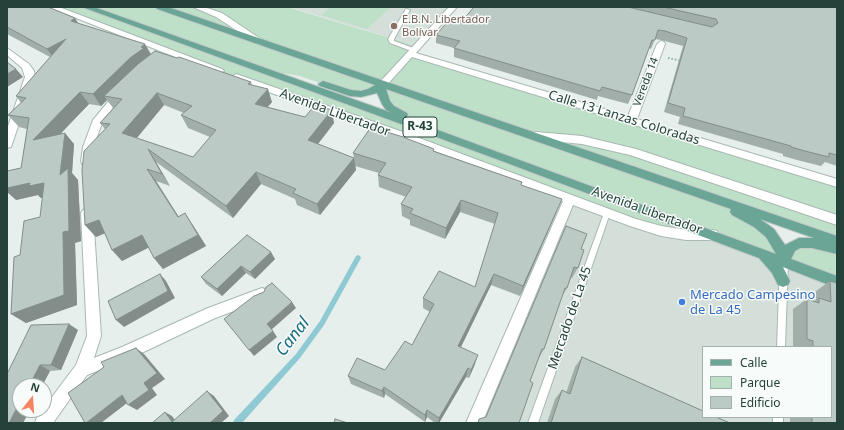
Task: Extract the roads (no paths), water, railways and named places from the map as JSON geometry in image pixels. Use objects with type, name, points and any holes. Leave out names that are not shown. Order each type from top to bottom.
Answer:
[{"type":"main road","name":"Avenida Libertador","points":[[86,7],[444,136],[837,282]]},
{"type":"main road","name":"R-43","points":[[160,7],[837,241]]},
{"type":"main road","points":[[253,67],[299,76],[350,93],[362,94],[370,92],[384,84]]},
{"type":"main road","points":[[384,84],[381,91],[382,96],[390,108],[444,136]]},
{"type":"main road","points":[[693,190],[758,224],[778,243],[782,250],[784,262]]},
{"type":"main road","points":[[784,262],[787,252],[799,243],[812,243],[837,249]]},
{"type":"main road","points":[[752,250],[765,257],[777,269],[783,282]]},
{"type":"main road","name":"R-43","points":[[783,282],[792,274],[801,272],[823,276]]},
{"type":"street","name":"Avenida Libertador","points":[[52,7],[163,56],[406,138],[607,213],[661,231],[686,235],[713,235]]},
{"type":"street","points":[[197,7],[219,15],[261,42]]},
{"type":"street","points":[[384,84],[454,7]]},
{"type":"street","name":"Vereda 14","points":[[632,120],[661,44]]},
{"type":"street","points":[[7,51],[26,66],[30,77],[7,144]]},
{"type":"street","name":"Calle 13 Lanzas Coloradas","points":[[413,52],[837,183]]},
{"type":"street","points":[[85,176],[88,147],[98,120],[126,86]]},
{"type":"street","points":[[536,136],[582,140],[612,147],[837,220]]},
{"type":"street","points":[[474,423],[570,199]]},
{"type":"street","points":[[43,423],[82,370],[94,336],[86,204]]},
{"type":"street","points":[[82,370],[126,353],[208,314],[262,294]]},
{"type":"lane","points":[[408,10],[391,39],[392,42],[413,52]]},
{"type":"lane","name":"Mercado de La 45","points":[[533,423],[607,213]]},
{"type":"lane","points":[[781,346],[784,262]]},
{"type":"waterway","name":"Canal","points":[[237,423],[298,356],[322,323],[358,258]]},
{"type":"place","name":"E.B.N. Libertador Bolívar","points":[[394,26]]},
{"type":"place","name":"Mercado Campesino de La 45","points":[[682,302]]}]
